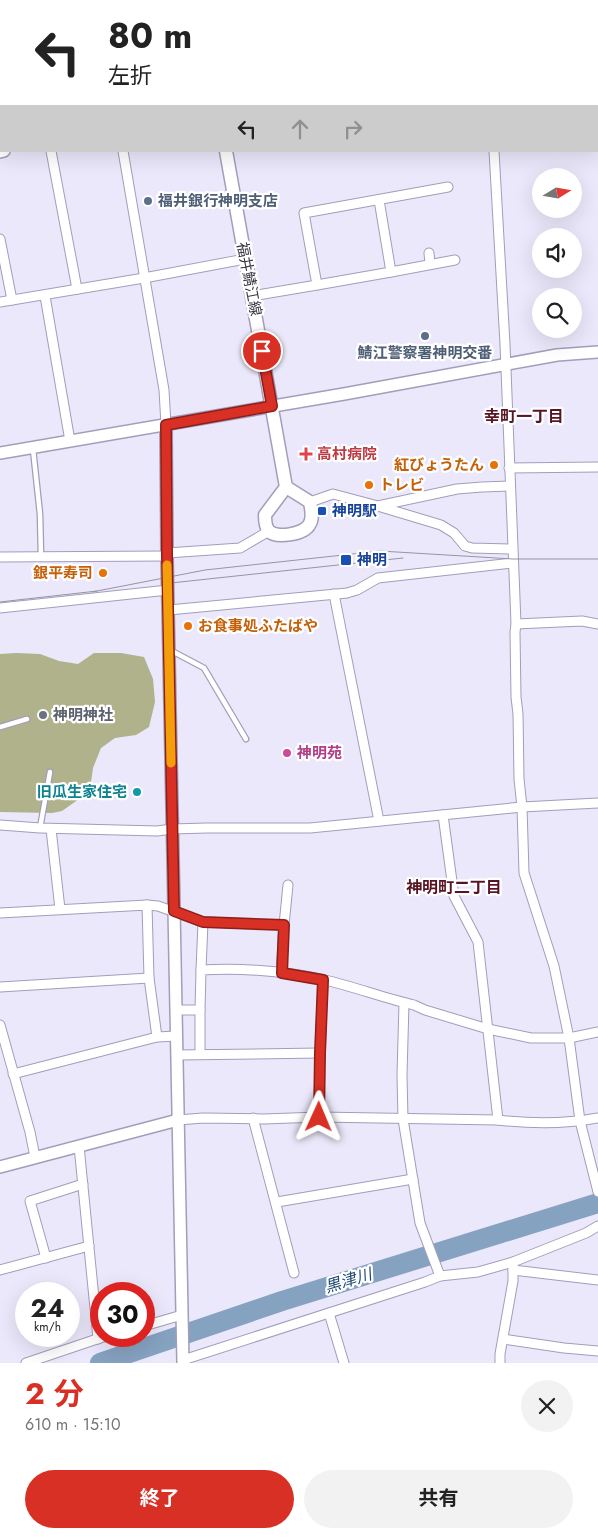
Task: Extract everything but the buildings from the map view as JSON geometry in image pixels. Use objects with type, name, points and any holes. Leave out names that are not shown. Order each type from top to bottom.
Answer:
[{"type":"main road","name":"福井鯖江線","points":[[226,152],[286,487]]},
{"type":"main road","points":[[286,487],[310,502],[312,514],[310,524],[304,531],[299,533],[275,535],[269,531],[265,518],[266,512],[286,487]]},
{"type":"street","points":[[50,152],[77,289]]},
{"type":"street","points":[[123,152],[164,390],[166,425],[183,1358],[329,1313],[440,1276],[513,1266],[598,1226]]},
{"type":"street","points":[[494,152],[506,364],[516,624],[516,698],[524,872],[554,966],[569,1038],[580,1122],[598,1192]]},
{"type":"street","points":[[317,285],[304,214],[448,187]]},
{"type":"street","points":[[379,200],[391,272]]},
{"type":"street","points":[[0,239],[12,300]]},
{"type":"street","points":[[429,253],[430,264]]},
{"type":"street","points":[[0,302],[45,296],[245,259]]},
{"type":"street","points":[[252,296],[455,260]]},
{"type":"street","points":[[45,296],[70,441]]},
{"type":"street","points":[[0,453],[344,394],[557,355],[598,352]]},
{"type":"street","points":[[509,468],[598,467]]},
{"type":"street","points":[[378,506],[457,489],[510,486]]},
{"type":"street","points":[[310,502],[333,494],[441,525],[454,533],[464,546],[512,549]]},
{"type":"street","points":[[0,557],[167,555],[240,548],[269,531]]},
{"type":"street","points":[[169,610],[347,593],[357,590],[378,578],[513,563]]},
{"type":"street","points":[[0,608],[168,590]]},
{"type":"street","points":[[334,594],[378,821]]},
{"type":"street","points":[[516,624],[582,621],[598,624]]},
{"type":"street","points":[[0,825],[51,829],[157,831],[172,829],[310,828],[522,807],[598,803]]},
{"type":"street","points":[[443,814],[454,896],[478,942],[498,1120]]},
{"type":"street","points":[[51,829],[60,909]]},
{"type":"street","points":[[282,973],[288,885]]},
{"type":"street","points":[[147,905],[149,978],[157,1037]]},
{"type":"street","points":[[0,912],[147,905],[158,906],[203,922],[284,925]]},
{"type":"street","points":[[200,1054],[203,922]]},
{"type":"street","points":[[201,970],[218,969],[282,973],[323,980],[488,1029],[531,1038],[569,1038],[598,1032]]},
{"type":"street","points":[[0,987],[149,978]]},
{"type":"street","points":[[319,1117],[323,980]]},
{"type":"street","points":[[404,1003],[403,1119],[420,1223],[440,1276]]},
{"type":"street","points":[[176,1010],[200,1010]]},
{"type":"street","points":[[0,1024],[30,1132],[35,1157]]},
{"type":"street","points":[[14,1074],[157,1037],[176,1036]]},
{"type":"street","points":[[177,1055],[320,1053]]},
{"type":"street","points":[[0,1167],[178,1120],[202,1118],[264,1119],[319,1117],[498,1120],[522,1123],[580,1122],[598,1118]]},
{"type":"street","points":[[253,1118],[294,1273]]},
{"type":"street","points":[[78,1146],[94,1282]]},
{"type":"street","points":[[276,1202],[413,1179]]},
{"type":"street","points":[[46,1258],[30,1201],[83,1184]]},
{"type":"street","points":[[0,1270],[89,1246]]},
{"type":"street","points":[[513,1266],[598,1280]]},
{"type":"street","points":[[500,1363],[513,1281],[513,1266]]},
{"type":"street","points":[[329,1313],[344,1363]]},
{"type":"street","points":[[155,1323],[182,1315]]},
{"type":"street","points":[[503,1339],[598,1351]]},
{"type":"street","points":[[26,1363],[90,1342]]},
{"type":"lane","points":[[33,447],[40,514],[41,556]]},
{"type":"lane","points":[[169,649],[204,668],[246,739]]},
{"type":"lane","points":[[0,726],[27,719]]},
{"type":"lane","points":[[40,828],[50,772]]},
{"type":"green space","points":[[94,653],[121,653],[144,657],[153,679],[155,702],[149,727],[136,735],[115,738],[101,748],[93,768],[91,782],[79,799],[62,811],[52,813],[0,812],[0,654],[40,654],[59,661],[78,664]]},
{"type":"waterway","name":"黒津川","points":[[100,1363],[282,1301],[598,1203]]},
{"type":"tram line","points":[[92,592],[205,570],[380,551],[513,559],[598,559]]},
{"type":"tram line","points":[[171,583],[403,558]]},
{"type":"tram line","points":[[0,602],[97,591]]},
{"type":"slow traffic","points":[[167,565],[171,763]]},
{"type":"place","name":"福井銀行神明支店","points":[[148,201]]},
{"type":"place","name":"鯖江警察署神明交番","points":[[425,336]]},
{"type":"place","name":"高村病院","points":[[306,454]]},
{"type":"place","name":"紅びょうたん","points":[[494,465]]},
{"type":"place","name":"トレビ","points":[[369,485]]},
{"type":"place","name":"神明駅","points":[[322,511]]},
{"type":"place","name":"神明","points":[[346,560]]},
{"type":"place","name":"銀平寿司","points":[[103,573]]},
{"type":"place","name":"お食事処ふたばや","points":[[188,626]]},
{"type":"place","name":"神明神社","points":[[43,715]]},
{"type":"place","name":"神明苑","points":[[287,753]]},
{"type":"place","name":"旧瓜生家住宅","points":[[137,792]]},
{"type":"district","name":"幸町一丁目","points":[[524,416]]},
{"type":"district","name":"神明町二丁目","points":[[454,887]]},
{"type":"route","points":[[262,351],[272,406],[166,425],[174,911],[203,922],[284,925],[282,973],[323,980],[319,1117]]}]
